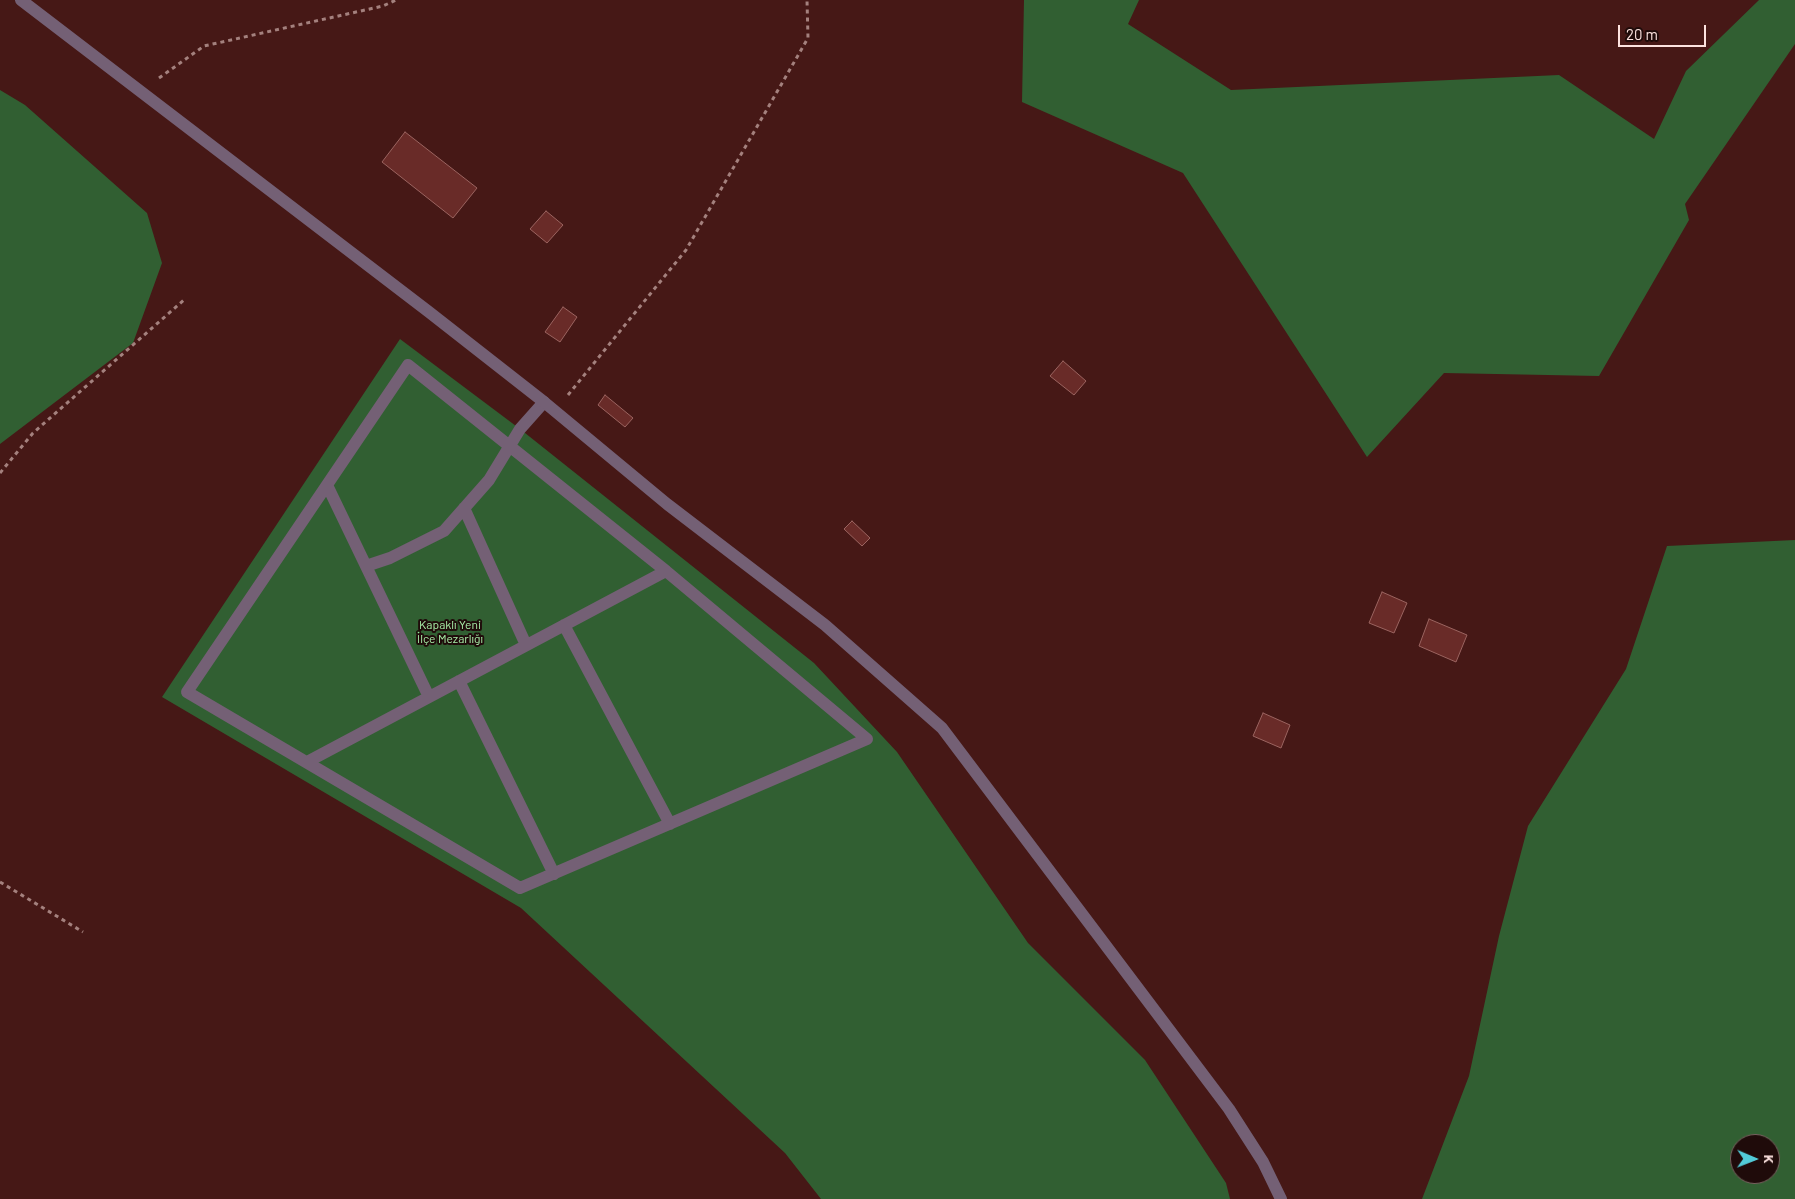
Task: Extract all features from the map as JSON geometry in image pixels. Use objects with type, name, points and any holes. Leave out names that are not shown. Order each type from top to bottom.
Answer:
[{"type":"street","points":[[21,0],[544,402],[667,504],[825,625],[942,728],[1229,1110],[1263,1162],[1281,1199]]},
{"type":"street","points":[[408,365],[510,446],[666,571],[867,739],[520,888],[186,692],[408,365]]},
{"type":"street","points":[[366,566],[390,558],[444,531],[489,480],[520,429],[544,402]]},
{"type":"street","points":[[327,485],[429,697]]},
{"type":"street","points":[[464,508],[526,645]]},
{"type":"street","points":[[307,762],[666,571]]},
{"type":"street","points":[[564,625],[670,824]]},
{"type":"street","points":[[459,681],[554,874]]},
{"type":"path","points":[[140,92],[204,46],[383,6],[396,0]]},
{"type":"path","points":[[555,411],[686,250],[808,38],[808,0]]},
{"type":"path","points":[[0,473],[32,433],[185,299]]},
{"type":"path","points":[[0,882],[82,932]]},
{"type":"green space","points":[[1024,0],[1139,0],[1128,24],[1231,90],[1559,75],[1654,139],[1686,71],[1759,0],[1795,0],[1795,44],[1685,204],[1689,220],[1599,376],[1444,373],[1367,457],[1183,173],[1022,102]]},
{"type":"green space","points":[[0,90],[25,105],[147,213],[162,263],[133,343],[0,444]]},
{"type":"green space","name":"Kapaklı Yeni İlçe Mezarlığı","points":[[400,339],[520,429],[814,663],[897,752],[1028,943],[1145,1060],[1226,1183],[1230,1199],[821,1199],[785,1153],[521,908],[162,697]]},
{"type":"green space","points":[[1795,540],[1795,1199],[1422,1199],[1469,1076],[1499,936],[1528,826],[1626,669],[1667,546]]},
{"type":"building","points":[[405,132],[477,188],[453,218],[382,162]]},
{"type":"building","points":[[546,211],[563,225],[547,243],[530,229]]},
{"type":"building","points":[[563,307],[577,317],[560,342],[545,332]]},
{"type":"building","points":[[1063,361],[1086,381],[1074,395],[1050,376]]},
{"type":"building","points":[[605,395],[633,418],[625,427],[598,405]]},
{"type":"building","points":[[852,521],[870,538],[862,546],[844,529]]},
{"type":"building","points":[[1382,592],[1407,603],[1394,633],[1369,623]]},
{"type":"building","points":[[1429,619],[1467,635],[1456,662],[1419,646]]},
{"type":"building","points":[[1263,713],[1290,725],[1281,748],[1253,736]]}]
